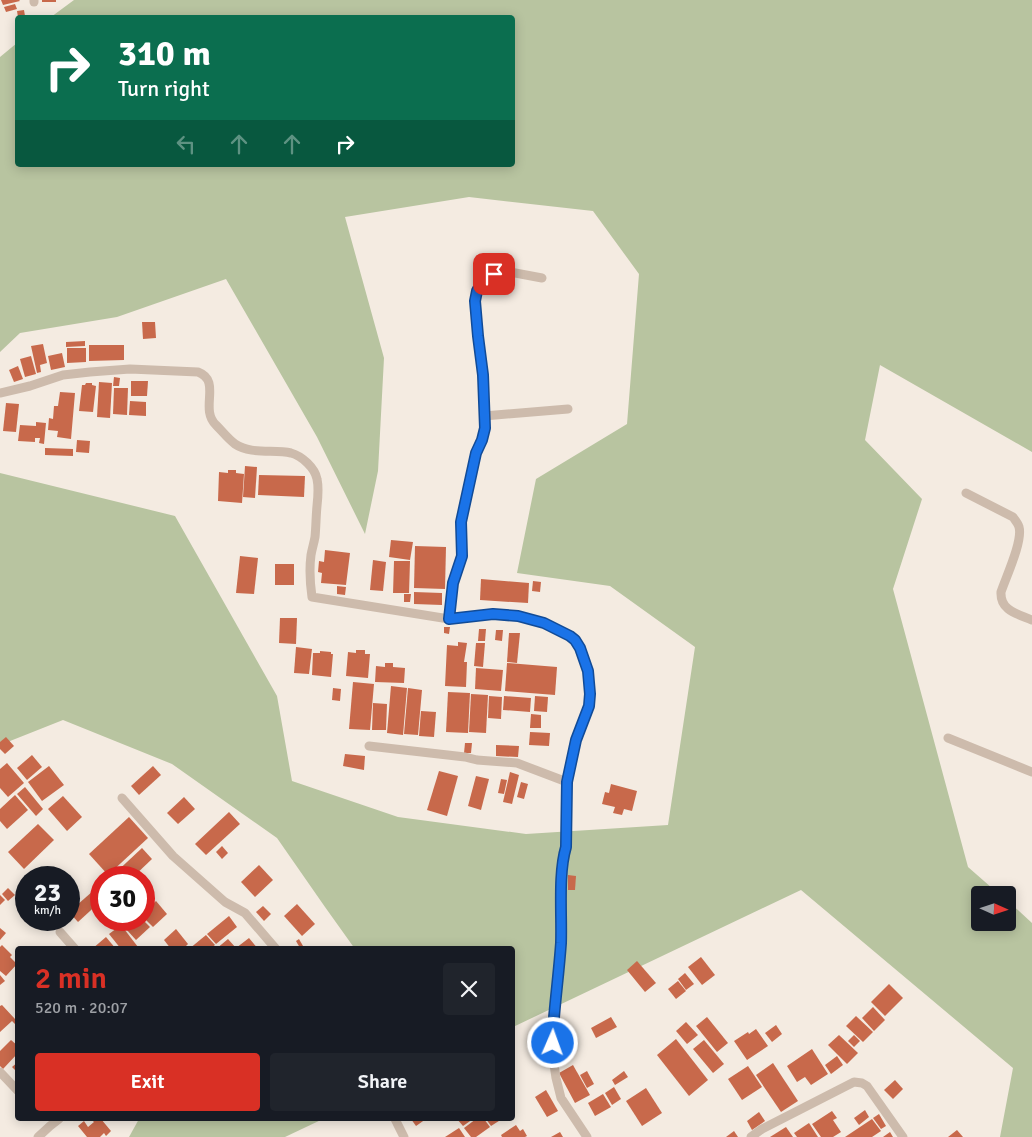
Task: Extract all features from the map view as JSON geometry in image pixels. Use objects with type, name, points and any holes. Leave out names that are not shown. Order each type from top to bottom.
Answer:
[{"type":"street","points":[[449,619],[453,583],[462,556],[461,522],[476,453],[485,428],[483,375],[475,301],[477,291],[486,277],[494,274],[510,272],[542,278]]},
{"type":"street","points":[[0,393],[30,386],[63,375],[90,372],[130,369],[198,372],[204,374],[210,388],[210,418],[235,444],[253,450],[285,451],[296,454],[316,474],[318,490],[315,539],[309,578],[312,597],[449,619],[493,614],[518,616],[544,623],[575,640],[580,648],[588,671],[590,694],[589,706],[576,740],[567,782],[566,847],[562,876],[561,942],[553,1030],[553,1056],[556,1078],[562,1098],[587,1137]]},
{"type":"street","points":[[484,416],[568,409]]},
{"type":"street","points":[[966,494],[1012,517],[1016,521],[1019,527],[1018,544],[1000,600],[1009,610],[1032,620]]},
{"type":"street","points":[[948,738],[1032,772]]},
{"type":"street","points":[[369,746],[477,760],[517,763],[567,782]]},
{"type":"street","points":[[122,798],[173,856],[225,902],[245,913],[273,946]]},
{"type":"street","points":[[60,932],[72,946]]},
{"type":"street","points":[[0,1072],[15,1088]]},
{"type":"street","points":[[751,1137],[762,1129],[854,1082],[862,1082],[867,1086],[903,1137]]},
{"type":"street","points":[[396,1121],[404,1137]]},
{"type":"street","points":[[38,1137],[46,1122]]},
{"type":"green space","points":[[74,0],[1032,0],[1032,452],[880,365],[865,440],[922,499],[893,589],[968,867],[990,886],[971,886],[971,931],[1016,931],[1016,908],[1032,923],[1032,1137],[1000,1137],[1013,1068],[801,890],[515,1026],[515,946],[353,946],[277,838],[172,764],[63,720],[0,745],[0,473],[175,516],[277,696],[292,781],[398,817],[526,834],[668,825],[695,647],[610,586],[517,573],[536,479],[627,424],[639,274],[593,211],[469,197],[345,217],[384,358],[378,471],[365,534],[317,437],[226,279],[117,317],[20,333],[0,352],[0,57],[15,45],[15,167],[515,167],[515,15],[54,15]]},
{"type":"green space","points":[[138,1121],[319,1121],[285,1137],[129,1137]]},
{"type":"building","points":[[1,0],[19,0],[20,1],[3,5]]},
{"type":"building","points":[[42,0],[56,0],[56,2],[42,2]]},
{"type":"building","points":[[15,4],[17,9],[6,12],[4,7]]},
{"type":"building","points":[[24,10],[25,15],[18,15],[17,11]]},
{"type":"building","points":[[142,322],[155,322],[156,338],[143,339]]},
{"type":"building","points":[[85,341],[85,346],[66,347],[66,342]]},
{"type":"building","points":[[43,344],[47,363],[40,365],[41,372],[37,373],[31,346]]},
{"type":"building","points":[[89,345],[124,345],[124,360],[89,361]]},
{"type":"building","points":[[67,348],[86,348],[86,362],[67,363]]},
{"type":"building","points":[[62,353],[65,367],[51,370],[48,356]]},
{"type":"building","points":[[31,356],[36,374],[25,377],[20,359]]},
{"type":"building","points":[[18,366],[23,379],[14,382],[9,370]]},
{"type":"building","points":[[114,377],[120,378],[119,386],[113,386]]},
{"type":"building","points":[[131,381],[148,381],[147,396],[131,396]]},
{"type":"building","points":[[99,382],[112,383],[110,418],[97,417]]},
{"type":"building","points":[[92,383],[92,385],[96,386],[93,412],[79,411],[82,385]]},
{"type":"building","points":[[114,388],[128,388],[127,415],[113,414]]},
{"type":"building","points":[[60,392],[75,393],[71,439],[57,437],[58,431],[48,430],[49,418],[53,419],[54,406],[58,406]]},
{"type":"building","points":[[130,401],[146,402],[146,416],[129,415]]},
{"type":"building","points":[[6,403],[19,404],[16,432],[3,431]]},
{"type":"building","points":[[36,422],[46,423],[44,444],[39,443],[40,438],[35,438],[35,442],[18,441],[20,425],[36,426]]},
{"type":"building","points":[[77,440],[90,441],[89,453],[76,452]]},
{"type":"building","points":[[45,448],[73,449],[73,456],[45,455]]},
{"type":"building","points":[[245,466],[257,467],[255,498],[243,497]]},
{"type":"building","points":[[228,470],[236,470],[236,473],[244,474],[242,503],[218,501],[219,472],[228,473]]},
{"type":"building","points":[[259,475],[305,476],[304,497],[258,495]]},
{"type":"building","points":[[391,540],[413,542],[410,560],[389,557]]},
{"type":"building","points":[[415,546],[446,547],[445,589],[414,588]]},
{"type":"building","points":[[325,550],[350,553],[346,585],[321,583],[322,573],[318,572],[319,561],[324,562]]},
{"type":"building","points":[[240,556],[258,558],[254,594],[236,593]]},
{"type":"building","points":[[373,560],[386,562],[383,591],[370,590]]},
{"type":"building","points":[[394,561],[410,561],[409,593],[393,593]]},
{"type":"building","points":[[275,564],[294,564],[294,585],[275,585]]},
{"type":"building","points":[[481,579],[529,583],[528,603],[480,600]]},
{"type":"building","points":[[533,581],[541,582],[540,592],[532,591]]},
{"type":"building","points":[[337,586],[346,587],[345,595],[337,594]]},
{"type":"building","points":[[414,592],[442,593],[442,605],[414,604]]},
{"type":"building","points":[[404,594],[411,594],[410,602],[404,602]]},
{"type":"building","points":[[280,618],[297,618],[296,644],[279,643]]},
{"type":"building","points":[[444,627],[450,627],[449,634],[444,633]]},
{"type":"building","points":[[479,629],[486,629],[485,641],[478,641]]},
{"type":"building","points":[[496,630],[503,630],[502,641],[495,640]]},
{"type":"building","points":[[509,633],[520,633],[517,663],[507,662]]},
{"type":"building","points":[[458,642],[467,643],[464,662],[467,662],[466,687],[445,686],[447,645],[458,646]]},
{"type":"building","points":[[476,643],[485,643],[483,667],[474,666]]},
{"type":"building","points":[[296,647],[312,649],[309,674],[294,673]]},
{"type":"building","points":[[356,650],[365,650],[365,654],[370,654],[368,678],[346,676],[348,652],[356,653]]},
{"type":"building","points":[[320,651],[333,654],[331,677],[312,675],[313,653],[320,653]]},
{"type":"building","points":[[385,663],[393,663],[393,667],[405,668],[404,683],[375,682],[376,666],[385,667]]},
{"type":"building","points":[[507,663],[557,667],[555,695],[505,691]]},
{"type":"building","points":[[476,668],[503,670],[501,691],[475,689]]},
{"type":"building","points":[[353,682],[374,684],[370,730],[349,729]]},
{"type":"building","points":[[391,686],[407,688],[403,735],[387,733]]},
{"type":"building","points":[[333,688],[341,689],[340,701],[332,700]]},
{"type":"building","points":[[408,688],[422,690],[418,735],[404,734]]},
{"type":"building","points":[[448,692],[470,693],[468,733],[446,732]]},
{"type":"building","points":[[471,694],[488,695],[486,733],[469,732]]},
{"type":"building","points":[[489,696],[502,697],[501,719],[488,718]]},
{"type":"building","points":[[504,696],[531,698],[530,712],[503,710]]},
{"type":"building","points":[[535,696],[548,697],[547,712],[534,711]]},
{"type":"building","points":[[373,703],[387,704],[386,730],[372,730]]},
{"type":"building","points":[[421,711],[436,712],[434,737],[419,736]]},
{"type":"building","points":[[531,714],[541,715],[541,728],[530,728]]},
{"type":"building","points":[[530,732],[550,733],[549,746],[529,745]]},
{"type":"building","points":[[6,737],[14,746],[5,754],[0,749],[0,742]]},
{"type":"building","points":[[465,743],[472,743],[471,753],[464,753]]},
{"type":"building","points":[[496,745],[519,746],[518,757],[496,756]]},
{"type":"building","points":[[345,754],[365,756],[364,770],[343,766]]},
{"type":"building","points":[[32,755],[42,767],[27,780],[17,768]]},
{"type":"building","points":[[7,763],[24,783],[8,797],[0,788],[0,769]]},
{"type":"building","points":[[49,766],[64,785],[42,801],[28,782]]},
{"type":"building","points":[[153,766],[161,775],[139,795],[131,786]]},
{"type":"building","points":[[439,771],[458,776],[447,816],[427,810]]},
{"type":"building","points":[[510,772],[519,775],[512,804],[503,802]]},
{"type":"building","points":[[476,776],[489,779],[481,810],[468,806]]},
{"type":"building","points":[[501,779],[507,780],[504,794],[498,793]]},
{"type":"building","points":[[521,782],[528,784],[524,799],[517,797]]},
{"type":"building","points":[[611,784],[637,791],[632,811],[624,809],[622,815],[613,813],[615,807],[602,804],[605,792],[609,793]]},
{"type":"building","points":[[25,787],[43,809],[36,816],[17,794]]},
{"type":"building","points":[[15,795],[28,810],[7,829],[0,821],[0,809]]},
{"type":"building","points":[[63,796],[82,817],[67,831],[48,809]]},
{"type":"building","points":[[184,797],[195,809],[178,824],[167,813]]},
{"type":"building","points":[[229,812],[240,824],[206,855],[195,844]]},
{"type":"building","points":[[129,817],[148,838],[118,866],[100,866],[89,854]]},
{"type":"building","points":[[38,824],[54,840],[27,866],[21,866],[8,852]]},
{"type":"building","points":[[222,846],[228,853],[222,859],[216,852]]},
{"type":"building","points":[[142,848],[152,859],[145,866],[123,866]]},
{"type":"building","points":[[259,865],[273,880],[255,897],[241,882]]},
{"type":"building","points":[[568,875],[576,876],[575,890],[568,890]]},
{"type":"building","points":[[8,888],[15,895],[8,901],[2,894]]},
{"type":"building","points":[[90,894],[90,911],[80,920],[80,902]]},
{"type":"building","points":[[0,895],[5,900],[0,905]]},
{"type":"building","points":[[155,902],[167,914],[155,925]]},
{"type":"building","points":[[297,904],[315,924],[302,936],[284,916]]},
{"type":"building","points":[[263,906],[271,914],[264,921],[256,912]]},
{"type":"building","points":[[229,916],[237,927],[216,944],[207,934]]},
{"type":"building","points":[[0,928],[6,933],[0,940]]},
{"type":"building","points":[[176,929],[188,944],[186,946],[169,946],[164,940]]},
{"type":"building","points":[[113,931],[126,931],[137,946],[119,946],[109,934]]},
{"type":"building","points":[[128,931],[146,931],[136,940]]},
{"type":"building","points":[[206,935],[215,945],[214,946],[193,946]]},
{"type":"building","points":[[106,937],[114,946],[96,946]]},
{"type":"building","points":[[249,938],[256,946],[239,946]]},
{"type":"building","points":[[228,939],[234,946],[220,946]]},
{"type":"building","points":[[299,939],[303,946],[299,946],[296,941]]},
{"type":"building","points":[[2,945],[12,955],[10,957],[15,962],[15,966],[6,976],[0,971],[0,947]]},
{"type":"building","points":[[701,957],[715,975],[702,985],[688,967]]},
{"type":"building","points":[[637,961],[656,983],[645,992],[627,970]]},
{"type":"building","points":[[685,973],[694,984],[686,990],[678,979]]},
{"type":"building","points":[[0,975],[5,981],[0,985]]},
{"type":"building","points":[[678,981],[686,991],[676,999],[668,989]]},
{"type":"building","points":[[889,984],[903,998],[885,1016],[871,1002]]},
{"type":"building","points":[[2,1005],[15,1019],[15,1024],[12,1021],[0,1032],[0,1006]]},
{"type":"building","points":[[873,1007],[885,1020],[874,1031],[862,1018]]},
{"type":"building","points":[[856,1016],[873,1032],[863,1042],[846,1026]]},
{"type":"building","points":[[611,1017],[617,1027],[596,1038],[591,1028]]},
{"type":"building","points":[[707,1017],[728,1043],[717,1052],[696,1026]]},
{"type":"building","points":[[686,1022],[698,1035],[687,1044],[676,1031]]},
{"type":"building","points":[[776,1025],[782,1034],[772,1042],[765,1033]]},
{"type":"building","points":[[756,1029],[768,1046],[747,1060],[734,1041]]},
{"type":"building","points":[[839,1035],[858,1053],[847,1064],[828,1045]]},
{"type":"building","points":[[854,1035],[860,1041],[854,1047],[848,1041]]},
{"type":"building","points":[[676,1039],[708,1080],[689,1096],[657,1055]]},
{"type":"building","points":[[11,1040],[15,1043],[15,1056],[3,1069],[0,1066],[0,1051]]},
{"type":"building","points":[[704,1040],[724,1064],[713,1073],[693,1049]]},
{"type":"building","points":[[812,1049],[828,1074],[811,1085],[805,1077],[797,1082],[787,1066]]},
{"type":"building","points":[[837,1056],[843,1065],[831,1074],[825,1065]]},
{"type":"building","points":[[773,1063],[798,1101],[781,1112],[756,1075]]},
{"type":"building","points":[[573,1065],[590,1095],[575,1103],[559,1073]]},
{"type":"building","points":[[748,1066],[762,1087],[742,1100],[728,1079]]},
{"type":"building","points":[[587,1071],[594,1084],[587,1088],[580,1075]]},
{"type":"building","points":[[624,1071],[628,1077],[615,1085],[612,1080]]},
{"type":"building","points":[[895,1080],[903,1089],[893,1099],[884,1090]]},
{"type":"building","points":[[614,1087],[621,1099],[612,1105],[605,1093]]},
{"type":"building","points":[[646,1088],[662,1113],[642,1126],[626,1101]]},
{"type":"building","points":[[546,1090],[558,1111],[547,1117],[535,1097]]},
{"type":"building","points":[[603,1094],[611,1107],[595,1116],[588,1103]]},
{"type":"building","points":[[865,1110],[869,1117],[859,1125],[854,1118]]},
{"type":"building","points":[[832,1111],[837,1118],[833,1120],[841,1132],[833,1137],[821,1137],[812,1124]]},
{"type":"building","points":[[759,1112],[765,1121],[752,1130],[747,1121]]},
{"type":"building","points":[[879,1114],[886,1126],[881,1129],[873,1118]]},
{"type":"building","points":[[872,1119],[881,1131],[872,1137],[845,1137]]},
{"type":"building","points":[[84,1121],[88,1127],[94,1122],[103,1121],[111,1131],[106,1136],[104,1133],[100,1137],[87,1137],[78,1126]]},
{"type":"building","points":[[412,1121],[423,1121],[416,1126]]},
{"type":"building","points":[[459,1121],[470,1121],[463,1126]]},
{"type":"building","points":[[473,1121],[486,1121],[490,1127],[476,1137],[471,1137],[464,1128]]},
{"type":"building","points":[[487,1121],[499,1121],[491,1126]]},
{"type":"building","points":[[809,1123],[818,1137],[797,1137],[794,1133]]},
{"type":"building","points":[[516,1125],[520,1131],[523,1129],[527,1136],[502,1137],[501,1135]]},
{"type":"building","points":[[786,1127],[793,1137],[770,1137]]},
{"type":"building","points":[[459,1128],[465,1137],[445,1137]]},
{"type":"building","points":[[957,1130],[963,1137],[948,1137]]},
{"type":"building","points":[[734,1131],[738,1137],[726,1137]]},
{"type":"building","points":[[560,1132],[563,1137],[551,1137]]},
{"type":"building","points":[[890,1132],[893,1137],[883,1137]]},
{"type":"route","points":[[494,274],[486,277],[482,282],[477,291],[475,301],[483,375],[485,428],[476,453],[461,522],[462,556],[453,583],[449,619],[493,614],[518,616],[544,623],[575,640],[580,648],[588,671],[589,706],[576,740],[567,782],[561,942],[553,1043]]}]
